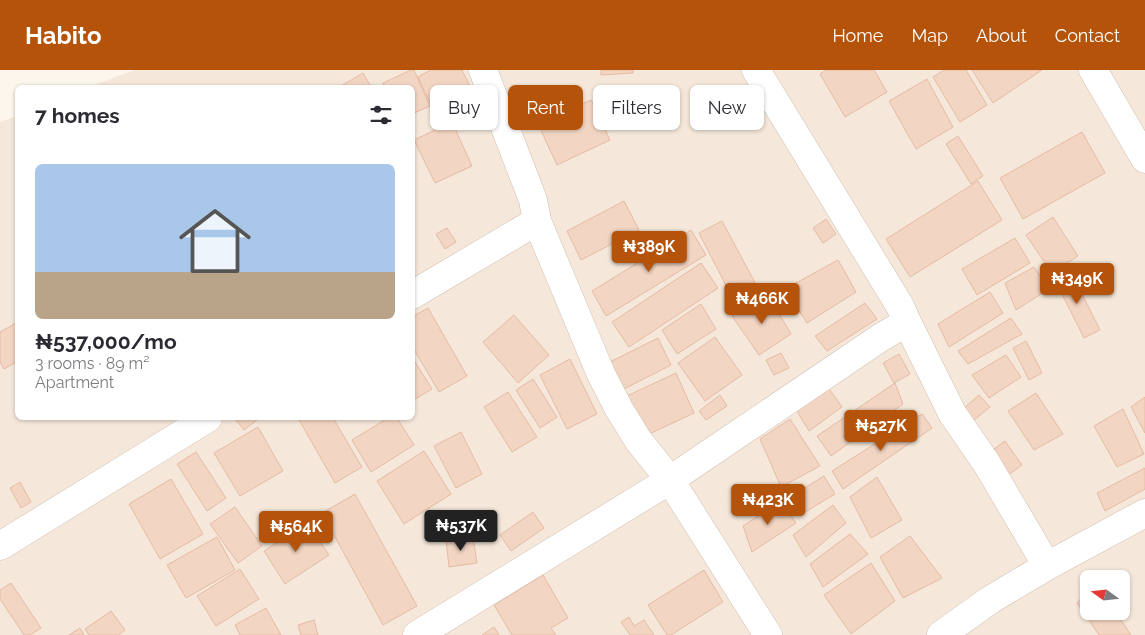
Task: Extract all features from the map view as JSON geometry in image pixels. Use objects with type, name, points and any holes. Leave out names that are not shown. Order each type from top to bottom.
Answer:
[{"type":"street","points":[[483,70],[533,200],[537,221],[601,374],[638,440],[670,480],[768,635]]},
{"type":"street","points":[[756,70],[900,306],[952,413],[987,464],[1047,566]]},
{"type":"street","points":[[1093,70],[1145,159]]},
{"type":"street","points":[[415,293],[537,221]]},
{"type":"street","points":[[417,635],[670,480],[880,338],[907,322]]},
{"type":"street","points":[[0,546],[205,420]]},
{"type":"street","points":[[941,635],[990,600],[1047,566],[1145,513]]},
{"type":"shaded area","points":[[134,70],[1145,70],[1145,635],[0,635],[0,122],[15,117],[15,420],[415,420],[415,85],[94,85]]},
{"type":"building","points":[[414,70],[430,106],[415,113],[415,85],[384,85],[383,83]]},
{"type":"building","points":[[431,70],[462,70],[470,85],[430,85],[430,103],[418,77]]},
{"type":"building","points":[[601,70],[633,70],[633,73],[601,75]]},
{"type":"building","points":[[826,70],[874,70],[887,92],[845,117],[820,74]]},
{"type":"building","points":[[944,70],[966,70],[987,105],[960,122],[933,77]]},
{"type":"building","points":[[972,70],[1042,70],[993,103]]},
{"type":"building","points":[[363,73],[370,85],[343,85]]},
{"type":"building","points":[[927,79],[953,127],[916,149],[889,101]]},
{"type":"building","points":[[591,100],[593,104],[593,130],[605,130],[610,140],[557,165],[541,130],[583,130],[583,104]]},
{"type":"building","points":[[435,130],[456,130],[472,166],[435,183],[415,140]]},
{"type":"building","points":[[1082,132],[1105,173],[1023,219],[1000,178]]},
{"type":"building","points":[[958,136],[983,176],[971,184],[946,144]]},
{"type":"building","points":[[978,181],[1002,220],[910,277],[886,239]]},
{"type":"building","points":[[624,201],[639,230],[581,260],[567,231]]},
{"type":"building","points":[[1053,217],[1078,256],[1052,273],[1026,235]]},
{"type":"building","points":[[826,219],[836,234],[823,243],[813,228]]},
{"type":"building","points":[[722,221],[760,292],[736,305],[699,233]]},
{"type":"building","points":[[447,228],[456,242],[445,249],[436,234]]},
{"type":"building","points":[[691,230],[706,255],[606,316],[592,291]]},
{"type":"building","points":[[1015,238],[1030,263],[977,295],[962,269]]},
{"type":"building","points":[[838,260],[856,292],[807,323],[785,289]]},
{"type":"building","points":[[701,263],[718,288],[629,347],[612,322]]},
{"type":"building","points":[[1034,267],[1049,289],[1016,310],[1005,283]]},
{"type":"building","points":[[1071,272],[1100,330],[1084,338],[1055,280]]},
{"type":"building","points":[[990,292],[1003,313],[949,347],[938,324]]},
{"type":"building","points":[[768,295],[791,334],[759,355],[732,316]]},
{"type":"building","points":[[865,303],[877,319],[827,351],[815,336]]},
{"type":"building","points":[[701,304],[716,329],[677,354],[662,330]]},
{"type":"building","points":[[428,308],[467,376],[439,392],[415,351],[415,315]]},
{"type":"building","points":[[514,315],[549,355],[518,383],[483,342]]},
{"type":"building","points":[[1011,318],[1022,334],[968,364],[958,351]]},
{"type":"building","points":[[15,324],[15,363],[4,369],[0,362],[0,332]]},
{"type":"building","points":[[715,337],[742,375],[705,401],[678,363]]},
{"type":"building","points":[[658,338],[671,365],[624,389],[610,362]]},
{"type":"building","points":[[1026,341],[1042,373],[1029,380],[1013,348]]},
{"type":"building","points":[[781,353],[789,368],[774,375],[766,360]]},
{"type":"building","points":[[899,354],[910,374],[894,383],[883,363]]},
{"type":"building","points":[[1006,355],[1021,377],[989,398],[972,375]]},
{"type":"building","points":[[570,359],[597,414],[567,429],[540,375]]},
{"type":"building","points":[[415,362],[432,389],[415,399]]},
{"type":"building","points":[[676,373],[694,413],[645,436],[627,396]]},
{"type":"building","points":[[533,379],[557,417],[540,428],[516,390]]},
{"type":"building","points":[[895,383],[903,404],[831,456],[817,436]]},
{"type":"building","points":[[827,386],[842,407],[809,431],[795,408]]},
{"type":"building","points":[[508,392],[537,437],[512,452],[484,407]]},
{"type":"building","points":[[1036,393],[1063,434],[1034,450],[1008,411]]},
{"type":"building","points":[[720,395],[727,406],[706,420],[699,411]]},
{"type":"building","points":[[979,395],[990,407],[973,421],[963,409]]},
{"type":"building","points":[[1145,397],[1145,433],[1131,407]]},
{"type":"building","points":[[1123,409],[1144,454],[1117,467],[1094,426]]},
{"type":"building","points":[[922,414],[932,428],[843,489],[832,471]]},
{"type":"building","points":[[790,419],[820,466],[781,487],[760,439]]},
{"type":"building","points":[[236,420],[257,420],[244,430]]},
{"type":"building","points":[[299,420],[334,420],[362,467],[335,483]]},
{"type":"building","points":[[385,420],[398,420],[414,445],[371,472],[352,440]]},
{"type":"building","points":[[258,427],[283,471],[240,496],[214,453]]},
{"type":"building","points":[[461,432],[482,474],[456,488],[434,446]]},
{"type":"building","points":[[1005,441],[1022,465],[1007,476],[990,452]]},
{"type":"building","points":[[424,451],[451,494],[404,524],[377,481]]},
{"type":"building","points":[[196,452],[226,498],[207,511],[177,464]]},
{"type":"building","points":[[1145,468],[1145,489],[1105,511],[1097,493]]},
{"type":"building","points":[[824,476],[835,494],[800,515],[790,497]]},
{"type":"building","points":[[877,477],[902,520],[871,538],[850,497]]},
{"type":"building","points":[[171,479],[203,534],[160,559],[129,504]]},
{"type":"building","points":[[20,482],[31,502],[21,508],[10,488]]},
{"type":"building","points":[[355,494],[417,606],[383,625],[322,513]]},
{"type":"building","points":[[781,501],[796,523],[752,552],[743,526]]},
{"type":"building","points":[[833,505],[846,523],[806,557],[793,535]]},
{"type":"building","points":[[235,507],[262,546],[238,563],[210,524]]},
{"type":"building","points":[[533,512],[544,528],[511,551],[500,535]]},
{"type":"building","points":[[307,523],[329,555],[285,584],[264,551]]},
{"type":"building","points":[[850,534],[868,554],[823,587],[810,564]]},
{"type":"building","points":[[910,536],[942,578],[903,598],[880,557]]},
{"type":"building","points":[[217,537],[235,570],[186,598],[167,565]]},
{"type":"building","points":[[473,537],[477,563],[449,567],[446,540]]},
{"type":"building","points":[[871,563],[895,601],[851,634],[824,595]]},
{"type":"building","points":[[240,569],[259,599],[216,626],[197,596]]},
{"type":"building","points":[[704,570],[723,602],[671,635],[667,635],[648,605]]},
{"type":"building","points":[[543,575],[568,618],[551,628],[556,635],[512,635],[494,605]]},
{"type":"building","points":[[11,583],[41,628],[30,635],[24,635],[0,599],[0,590]]},
{"type":"building","points":[[266,608],[281,635],[240,635],[235,625]]},
{"type":"building","points":[[111,611],[125,630],[119,635],[89,635],[85,629]]},
{"type":"building","points":[[629,617],[634,626],[644,620],[654,635],[630,635],[621,622]]},
{"type":"building","points":[[314,620],[318,635],[301,635],[298,625]]},
{"type":"building","points":[[1089,620],[1121,620],[1131,635],[1099,635]]},
{"type":"building","points":[[494,627],[499,635],[482,635]]},
{"type":"building","points":[[80,628],[84,635],[69,635]]}]
